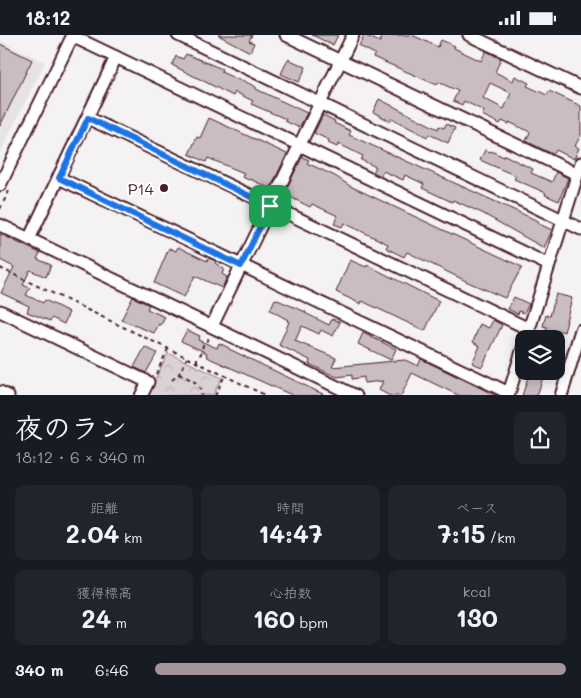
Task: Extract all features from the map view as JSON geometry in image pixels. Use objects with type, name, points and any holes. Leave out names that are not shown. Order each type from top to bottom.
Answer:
[{"type":"street","points":[[0,185],[72,35],[549,265]]},
{"type":"street","points":[[178,35],[581,229]]},
{"type":"street","points":[[286,35],[579,169],[528,330]]},
{"type":"street","points":[[212,326],[353,35]]},
{"type":"street","points":[[470,35],[581,88]]},
{"type":"street","points":[[29,239],[116,57]]},
{"type":"street","points":[[88,118],[519,330]]},
{"type":"street","points":[[59,178],[508,395],[515,373]]},
{"type":"street","points":[[0,225],[356,395]]},
{"type":"street","points":[[0,311],[148,382],[141,395]]},
{"type":"street","points":[[561,395],[581,330]]},
{"type":"street","points":[[0,391],[8,395]]},
{"type":"path","points":[[0,268],[267,395]]},
{"type":"path","points":[[197,362],[197,357],[201,354],[203,345],[209,339],[212,326]]},
{"type":"path","points":[[148,382],[152,381],[168,348]]},
{"type":"path","points":[[172,380],[179,374],[187,358]]},
{"type":"path","points":[[179,374],[196,383],[201,391],[201,395]]},
{"type":"path","points":[[215,395],[225,375]]},
{"type":"shaded area","points":[[0,41],[45,62],[0,153]]},
{"type":"green space","points":[[168,353],[222,378],[213,395],[147,395]]},
{"type":"building","points":[[218,35],[252,35],[249,41],[254,43],[250,52]]},
{"type":"building","points":[[312,35],[338,35],[333,45]]},
{"type":"building","points":[[364,35],[380,42],[383,35],[412,35],[438,47],[441,40],[481,61],[486,51],[501,59],[495,72],[513,81],[515,76],[529,83],[527,86],[547,95],[549,91],[581,106],[581,135],[575,146],[579,148],[574,159],[556,150],[554,154],[546,151],[526,141],[530,132],[509,122],[509,124],[502,121],[500,124],[482,115],[484,111],[464,101],[462,105],[453,101],[458,91],[438,82],[437,85],[373,57],[375,54],[359,46]],"holes":[[[490,83],[511,93],[504,109],[483,98]]]},
{"type":"building","points":[[0,44],[32,60],[0,126]]},
{"type":"building","points":[[186,54],[222,69],[221,72],[242,80],[256,87],[256,89],[307,113],[300,126],[298,127],[285,121],[286,119],[251,104],[253,101],[235,92],[233,96],[172,65],[176,56],[183,59]]},
{"type":"building","points":[[288,59],[306,67],[299,82],[281,74]]},
{"type":"building","points":[[379,99],[438,129],[439,126],[444,128],[446,124],[455,128],[448,143],[429,134],[427,137],[391,118],[390,121],[373,112]]},
{"type":"building","points":[[323,115],[351,131],[349,135],[538,221],[537,223],[552,230],[544,248],[482,213],[422,188],[424,184],[405,175],[403,180],[383,171],[381,176],[373,172],[376,167],[361,160],[363,156],[339,144],[337,147],[328,143],[329,140],[314,133]]},
{"type":"building","points":[[209,118],[287,154],[271,187],[269,188],[242,177],[244,173],[208,158],[206,162],[189,154],[197,137],[200,138]]},
{"type":"building","points":[[485,150],[504,157],[505,155],[533,169],[531,173],[552,182],[556,172],[568,178],[559,201],[514,179],[516,176],[480,160]]},
{"type":"building","points":[[302,157],[309,160],[307,163],[335,176],[350,186],[522,267],[505,298],[407,252],[404,257],[386,248],[388,244],[344,223],[342,227],[334,224],[338,216],[312,204],[310,207],[284,194]]},
{"type":"building","points":[[0,234],[40,253],[37,259],[51,265],[46,277],[30,270],[23,285],[30,288],[26,295],[43,303],[45,300],[69,312],[64,324],[52,318],[50,321],[27,312],[29,306],[1,293],[14,267],[0,260]]},
{"type":"building","points":[[178,247],[207,261],[208,258],[216,261],[215,263],[224,269],[222,274],[227,277],[222,288],[195,276],[184,297],[154,283],[169,248],[176,251]]},
{"type":"building","points":[[350,260],[366,267],[367,265],[439,301],[425,331],[362,301],[361,304],[336,292]]},
{"type":"building","points":[[556,294],[572,298],[565,330],[546,330],[547,327],[543,326],[546,315],[550,316]]},
{"type":"building","points":[[133,297],[149,305],[147,309],[165,317],[154,333],[121,320]]},
{"type":"building","points":[[514,297],[529,304],[524,313],[519,311],[518,314],[508,309]]},
{"type":"building","points":[[275,299],[306,312],[329,325],[332,319],[340,322],[333,336],[321,330],[319,334],[302,326],[295,341],[336,358],[332,367],[405,360],[418,366],[421,359],[495,395],[458,395],[412,373],[401,395],[388,395],[379,390],[383,381],[364,383],[364,377],[352,379],[352,375],[337,377],[309,364],[310,360],[279,345],[289,322],[270,310]]},
{"type":"building","points":[[493,320],[502,325],[482,367],[472,363],[480,346],[473,342],[480,324],[489,328]]},
{"type":"building","points":[[187,330],[200,336],[198,340],[217,348],[219,343],[325,395],[292,395],[211,359],[206,356],[207,353],[181,341]]},
{"type":"building","points":[[363,333],[396,349],[391,360],[358,344]]},
{"type":"building","points":[[145,347],[157,353],[146,373],[134,367]]},
{"type":"building","points":[[527,380],[542,380],[537,395],[522,395]]},
{"type":"place","name":"P14","points":[[164,188]]},
{"type":"route","points":[[88,118],[270,206],[241,266],[59,178],[88,118]]}]
